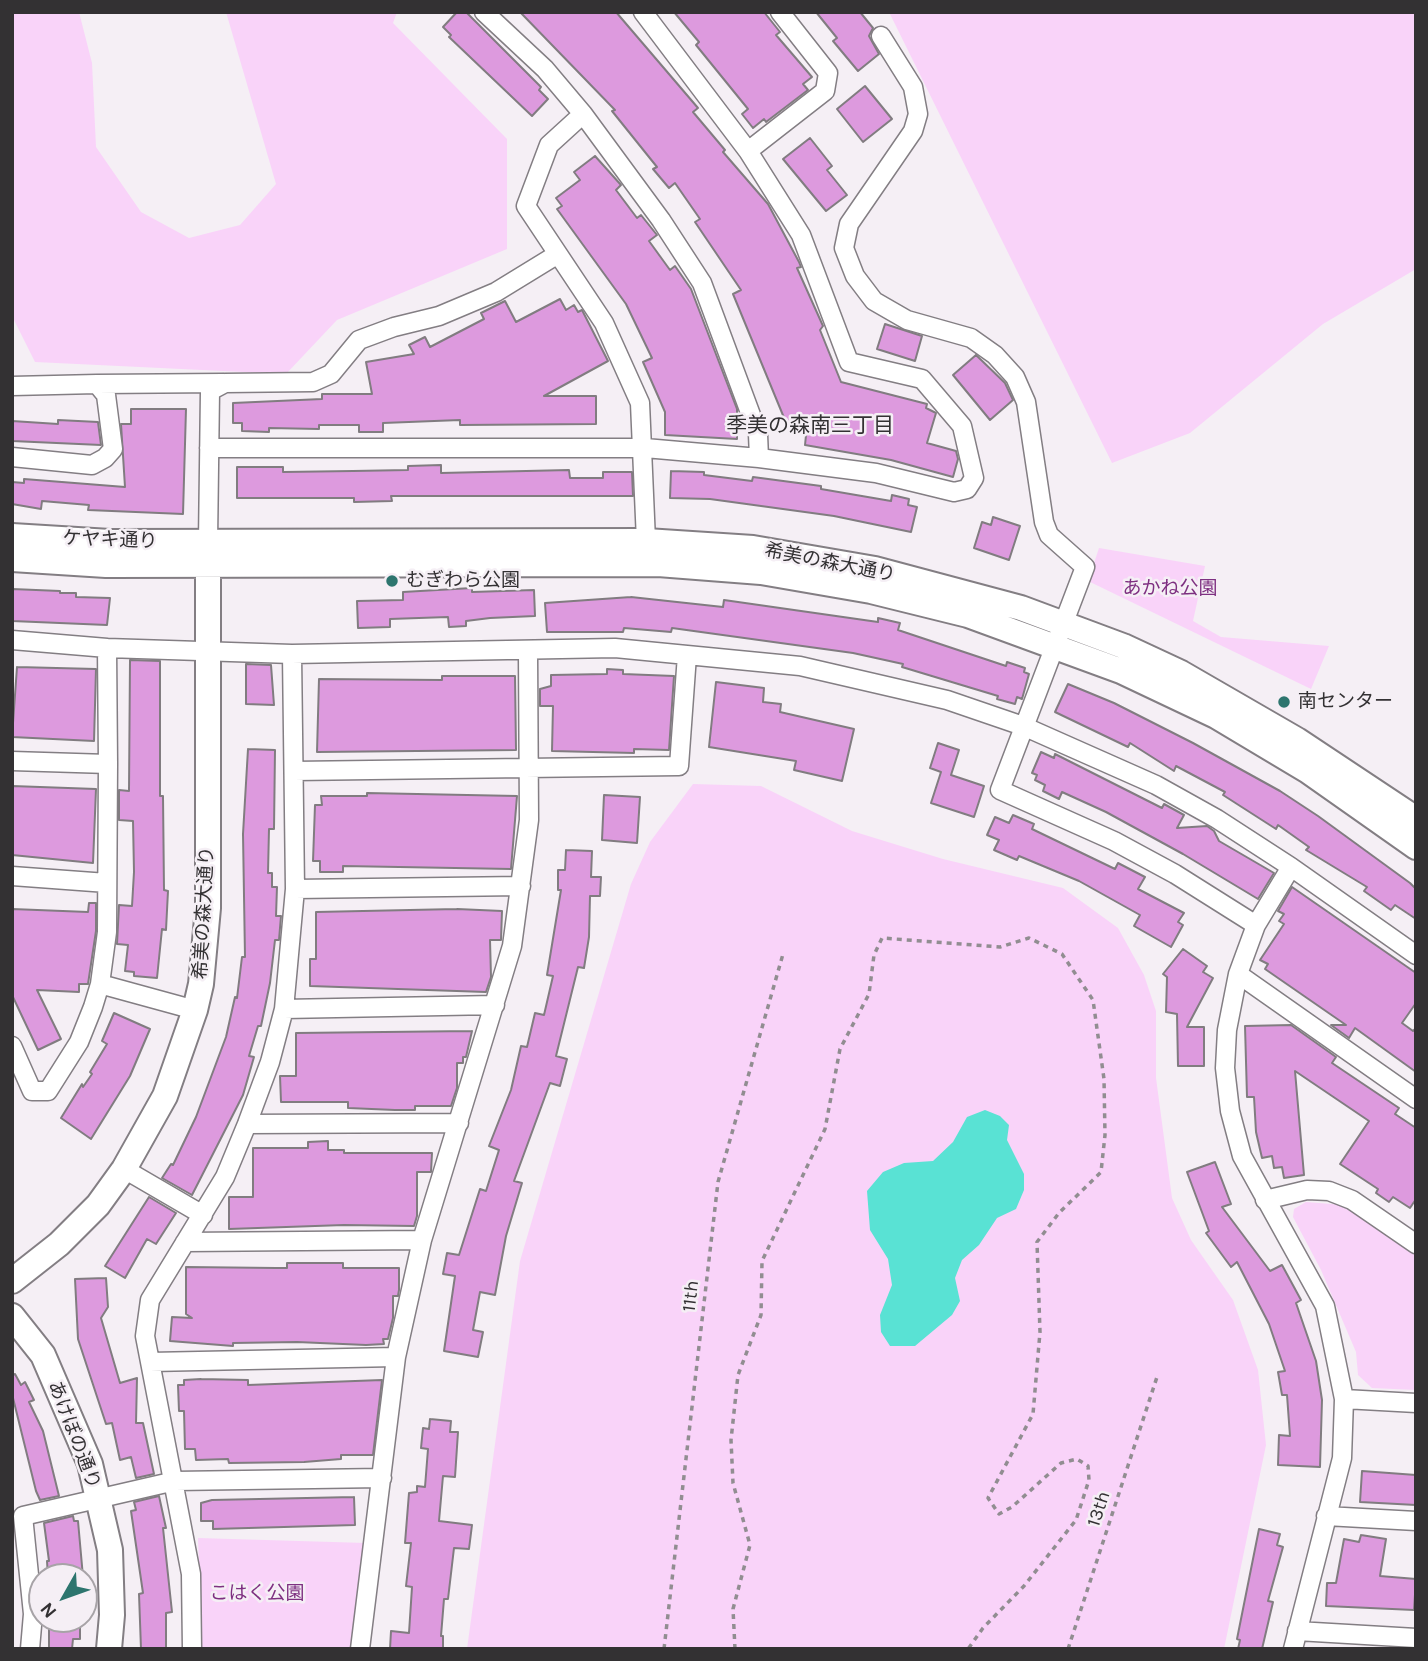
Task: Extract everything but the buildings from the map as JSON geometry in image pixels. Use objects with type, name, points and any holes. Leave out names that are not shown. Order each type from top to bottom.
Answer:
[{"type":"street","points":[[484,12],[545,69],[583,114],[662,220],[702,284],[758,434],[759,458]]},
{"type":"street","points":[[209,448],[645,448],[759,458],[876,473],[954,492],[967,489],[974,478],[962,426],[922,379],[849,362],[801,234],[748,152],[643,12]]},
{"type":"street","points":[[748,152],[825,91],[828,73],[780,12]]},
{"type":"street","points":[[881,36],[913,87],[918,114],[913,131],[849,225],[844,248],[855,276],[874,302],[907,320],[971,338],[995,355],[1015,377],[1026,402],[1044,522],[1049,535],[1085,568],[1000,790],[1114,841],[1175,874],[1256,925]]},
{"type":"street","points":[[583,114],[549,145],[526,206],[604,323],[640,403],[645,448],[646,541]]},
{"type":"street","points":[[12,386],[313,382],[331,374],[359,340],[394,327],[439,316],[496,292],[558,254]]},
{"type":"street","points":[[208,553],[210,391],[225,383]]},
{"type":"street","points":[[12,457],[92,465],[105,458],[113,449],[107,395],[97,384]]},
{"type":"street","name":"ケヤキ通り","points":[[12,536],[110,542],[208,553]]},
{"type":"street","name":"希美の森大通り","points":[[208,553],[646,541],[752,548],[874,569],[973,594],[1059,633],[1181,673],[1346,770],[1416,819]]},
{"type":"street","name":"希美の森大通り","points":[[208,553],[658,564],[761,572],[870,592],[1059,633],[1121,671],[1216,716],[1308,771],[1416,847]]},
{"type":"street","name":"希美の森大通り","points":[[12,1281],[58,1244],[98,1205],[124,1169],[165,1096],[195,1010],[201,984],[208,908],[208,553]]},
{"type":"street","name":"ケヤキ通り","points":[[12,559],[106,565],[208,553]]},
{"type":"street","points":[[12,639],[107,648],[292,654],[528,652],[615,648],[800,666],[881,683],[947,700],[1023,726],[1156,785],[1217,819],[1291,867],[1416,955]]},
{"type":"street","points":[[12,1046],[32,1091],[48,1091],[79,1042],[100,984],[107,932],[107,648]]},
{"type":"street","points":[[360,1649],[396,1357],[422,1240],[512,946],[529,820],[528,652]]},
{"type":"street","points":[[192,1649],[191,1574],[145,1336],[150,1300],[225,1177],[270,1062],[284,1009],[295,889],[292,654]]},
{"type":"street","points":[[294,771],[679,766],[687,655]]},
{"type":"street","points":[[12,761],[108,764]]},
{"type":"street","points":[[1291,867],[1256,925],[1238,974],[1227,1030],[1225,1068],[1230,1111],[1242,1156],[1325,1306],[1345,1399],[1342,1458],[1295,1640],[1416,1638]]},
{"type":"street","points":[[12,876],[107,883]]},
{"type":"street","points":[[295,889],[521,886]]},
{"type":"street","points":[[1238,974],[1416,1099]]},
{"type":"street","points":[[100,984],[195,1010]]},
{"type":"street","points":[[284,1009],[495,1005]]},
{"type":"street","points":[[247,1124],[460,1122]]},
{"type":"street","points":[[124,1169],[203,1215]]},
{"type":"street","points":[[1265,1200],[1307,1190],[1329,1191],[1352,1200],[1416,1244]]},
{"type":"street","points":[[185,1242],[422,1240]]},
{"type":"street","name":"あけぼの通り","points":[[12,1316],[43,1356],[90,1464],[110,1550],[112,1615],[109,1649]]},
{"type":"street","points":[[150,1362],[396,1357]]},
{"type":"street","points":[[1345,1399],[1416,1403]]},
{"type":"street","points":[[30,1649],[33,1614],[23,1516],[175,1481],[382,1478]]},
{"type":"street","points":[[1326,1516],[1416,1521]]},
{"type":"path","points":[[734,1649],[733,1609],[750,1545],[733,1483],[731,1440],[738,1375],[761,1315],[762,1261],[790,1209],[825,1129],[840,1049],[869,994],[874,955],[883,938],[1000,947],[1029,938],[1062,954],[1093,1000],[1104,1079],[1105,1135],[1101,1172],[1059,1213],[1037,1242],[1040,1332],[1034,1413],[988,1498],[999,1514],[1012,1507],[1061,1463],[1077,1459],[1088,1466],[1089,1480],[1076,1520],[1024,1586],[983,1628],[968,1649]]},
{"type":"path","name":"11th","points":[[664,1649],[718,1182],[783,954]]},
{"type":"path","name":"13th","points":[[1068,1649],[1157,1377]]},
{"type":"green space","points":[[12,12],[79,12],[92,63],[96,147],[141,212],[189,238],[240,225],[276,184],[226,12],[397,12],[393,23],[507,139],[507,249],[337,320],[286,374],[35,362],[12,316]]},
{"type":"green space","points":[[889,12],[1416,12],[1416,269],[1323,324],[1190,433],[1112,463]]},
{"type":"green space","name":"あかね公園","points":[[1099,548],[1205,566],[1193,621],[1221,637],[1329,646],[1311,689],[1088,581]]},
{"type":"green space","points":[[693,784],[761,786],[852,831],[943,859],[1063,888],[1118,928],[1144,975],[1156,1011],[1156,1078],[1172,1198],[1191,1240],[1233,1300],[1258,1370],[1266,1445],[1224,1649],[467,1649],[520,1261],[631,884],[650,842]]},
{"type":"green space","points":[[1306,1202],[1344,1205],[1416,1254],[1416,1390],[1372,1388],[1358,1375],[1356,1352],[1321,1270],[1293,1217],[1294,1209]]},
{"type":"green space","name":"こはく公園","points":[[198,1538],[366,1543],[354,1649],[202,1649]]},
{"type":"shaded area","points":[[985,1110],[1000,1116],[1009,1125],[1007,1140],[1024,1174],[1024,1190],[1016,1209],[997,1218],[979,1245],[962,1260],[955,1278],[960,1301],[952,1315],[915,1346],[890,1346],[881,1332],[880,1315],[892,1285],[888,1259],[870,1230],[867,1191],[883,1172],[904,1163],[933,1161],[953,1142],[967,1117]]},
{"type":"place","name":"むぎわら公園","points":[[392,581]]},
{"type":"place","name":"南センター","points":[[1284,702]]},
{"type":"district","name":"季美の森南三丁目","points":[[810,426]]}]
